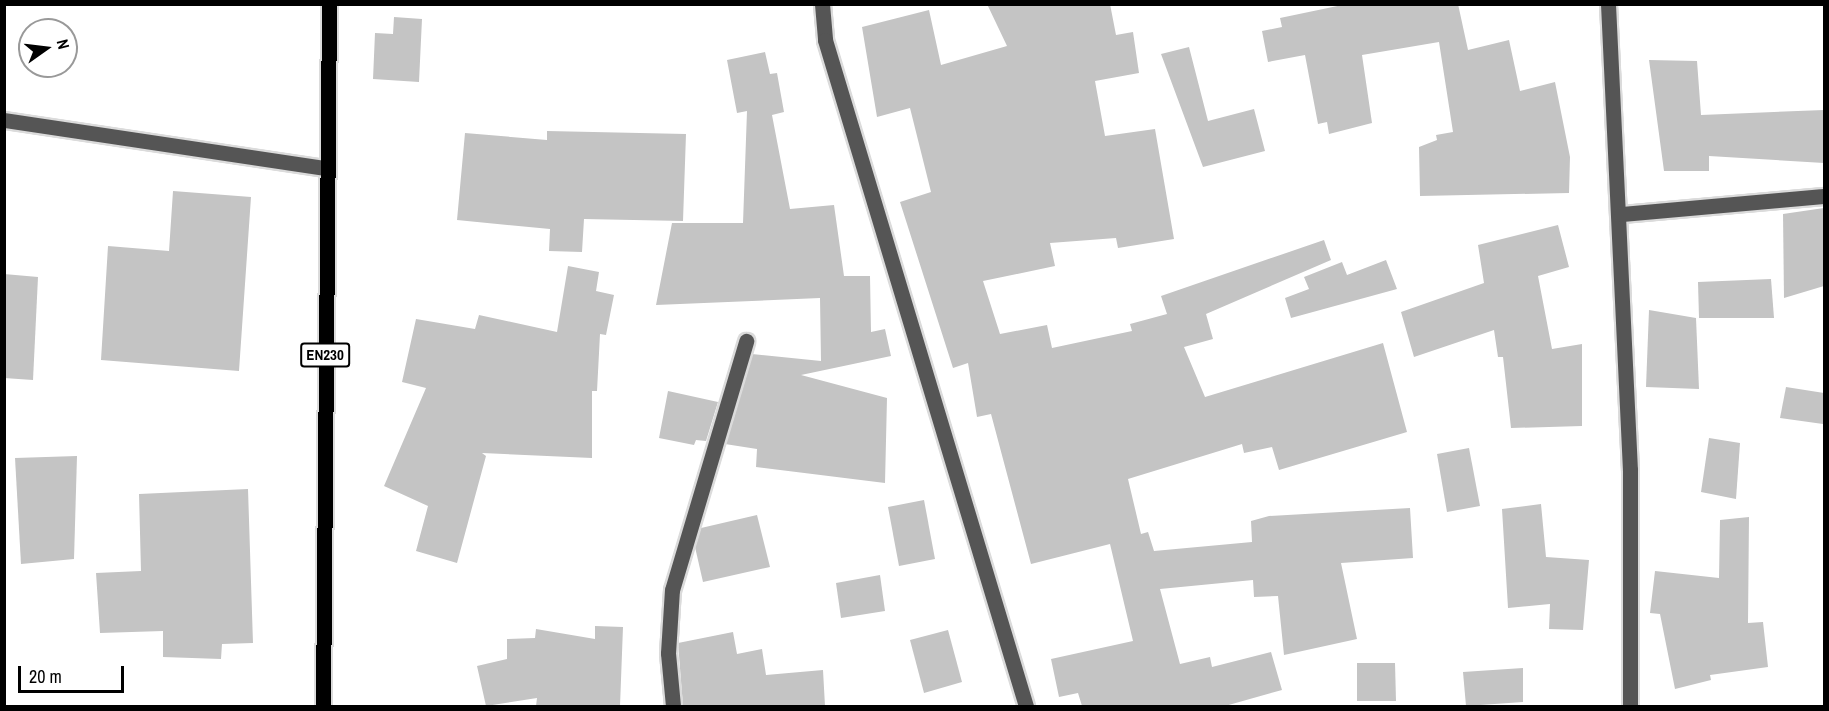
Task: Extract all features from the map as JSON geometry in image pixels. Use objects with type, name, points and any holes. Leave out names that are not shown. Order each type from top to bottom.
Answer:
[{"type":"main road","name":"EN230","points":[[323,706],[329,4]]},
{"type":"street","points":[[822,4],[825,40],[1026,706]]},
{"type":"street","points":[[1608,4],[1621,214],[1630,706]]},
{"type":"street","points":[[4,120],[326,168]]},
{"type":"street","points":[[1621,214],[1824,196]]},
{"type":"street","points":[[673,706],[668,653],[672,590],[746,341]]},
{"type":"building","points":[[987,4],[1110,4],[1116,35],[1133,32],[1139,73],[1095,81],[1105,136],[1155,129],[1174,239],[1118,248],[1116,238],[1050,243],[1055,266],[983,281],[1000,334],[1047,325],[1052,348],[1132,331],[1130,324],[1167,314],[1161,296],[1324,240],[1331,260],[1206,314],[1213,339],[1184,347],[1205,397],[1383,343],[1407,432],[1279,470],[1272,447],[1244,453],[1242,444],[1128,479],[1141,534],[1148,532],[1154,551],[1252,542],[1251,521],[1269,516],[1410,508],[1413,558],[1341,563],[1357,639],[1284,655],[1278,596],[1254,597],[1253,580],[1160,589],[1180,664],[1210,657],[1212,667],[1271,652],[1282,690],[1225,706],[1082,706],[1078,693],[1059,697],[1051,659],[1133,641],[1110,544],[1031,564],[991,414],[977,417],[968,363],[953,368],[900,202],[931,192],[910,108],[877,117],[862,27],[929,10],[941,65],[1007,46]]},
{"type":"building","points":[[1347,4],[1458,4],[1468,50],[1509,40],[1520,91],[1555,82],[1570,157],[1569,193],[1420,196],[1419,147],[1437,140],[1436,135],[1453,132],[1439,42],[1362,55],[1372,123],[1329,134],[1327,122],[1318,124],[1305,55],[1268,62],[1262,31],[1282,27],[1280,18]]},
{"type":"building","points":[[394,17],[422,19],[419,82],[373,79],[375,33],[393,34]]},
{"type":"building","points":[[1189,47],[1208,121],[1254,109],[1265,151],[1203,167],[1161,54]]},
{"type":"building","points":[[765,52],[770,74],[777,73],[784,112],[772,115],[790,209],[834,205],[844,276],[870,276],[871,332],[885,329],[891,356],[801,375],[887,398],[885,483],[756,467],[757,449],[725,444],[752,354],[821,361],[820,298],[656,305],[672,223],[743,223],[747,111],[737,113],[727,60]]},
{"type":"building","points":[[1649,60],[1697,61],[1701,115],[1824,110],[1824,163],[1709,156],[1709,171],[1664,171]]},
{"type":"building","points":[[547,131],[686,134],[683,221],[584,219],[582,252],[549,251],[550,229],[457,220],[465,133],[547,140]]},
{"type":"building","points":[[173,191],[251,197],[239,371],[101,360],[108,246],[169,251]]},
{"type":"building","points":[[1824,208],[1824,286],[1784,298],[1783,214]]},
{"type":"building","points":[[1558,225],[1569,267],[1538,276],[1552,349],[1582,344],[1582,426],[1511,428],[1503,357],[1498,357],[1494,330],[1414,357],[1401,312],[1484,283],[1478,245]]},
{"type":"building","points":[[1386,260],[1397,289],[1291,318],[1285,298],[1309,289],[1304,277],[1342,262],[1347,275]]},
{"type":"building","points":[[568,266],[599,272],[596,291],[614,295],[606,335],[600,334],[597,391],[592,391],[592,458],[482,453],[486,456],[457,563],[416,551],[428,506],[384,486],[426,388],[402,382],[416,319],[475,329],[479,315],[557,332]]},
{"type":"building","points":[[4,274],[38,277],[33,380],[4,378]]},
{"type":"building","points":[[1771,279],[1774,318],[1699,318],[1698,282]]},
{"type":"building","points":[[1649,310],[1696,318],[1699,389],[1646,387]]},
{"type":"building","points":[[1786,387],[1824,393],[1823,424],[1780,418]]},
{"type":"building","points":[[668,391],[718,402],[706,441],[696,440],[694,445],[659,438]]},
{"type":"building","points":[[1709,438],[1740,443],[1736,499],[1701,492]]},
{"type":"building","points":[[1469,448],[1480,506],[1447,512],[1437,454]]},
{"type":"building","points":[[77,456],[74,559],[21,564],[15,458]]},
{"type":"building","points":[[248,489],[253,643],[222,644],[221,659],[163,657],[163,631],[100,633],[96,573],[141,571],[139,494]]},
{"type":"building","points":[[924,500],[935,559],[899,566],[888,507]]},
{"type":"building","points":[[1541,504],[1546,557],[1589,560],[1583,630],[1549,629],[1550,604],[1508,608],[1502,509]]},
{"type":"building","points":[[757,515],[770,567],[703,582],[695,547],[701,528]]},
{"type":"building","points":[[1749,517],[1748,623],[1763,622],[1768,667],[1710,675],[1711,680],[1675,689],[1660,614],[1650,613],[1655,571],[1719,578],[1720,520]]},
{"type":"building","points":[[880,575],[885,611],[841,618],[836,583]]},
{"type":"building","points":[[595,626],[623,627],[620,706],[536,706],[537,698],[486,706],[477,666],[507,659],[507,639],[535,638],[536,629],[595,639]]},
{"type":"building","points":[[948,630],[962,682],[924,693],[910,640]]},
{"type":"building","points":[[733,632],[737,654],[762,649],[766,675],[823,670],[825,706],[683,706],[678,643]]},
{"type":"building","points":[[1357,663],[1395,663],[1396,701],[1357,701]]},
{"type":"building","points":[[1523,668],[1523,702],[1466,706],[1463,672]]}]
